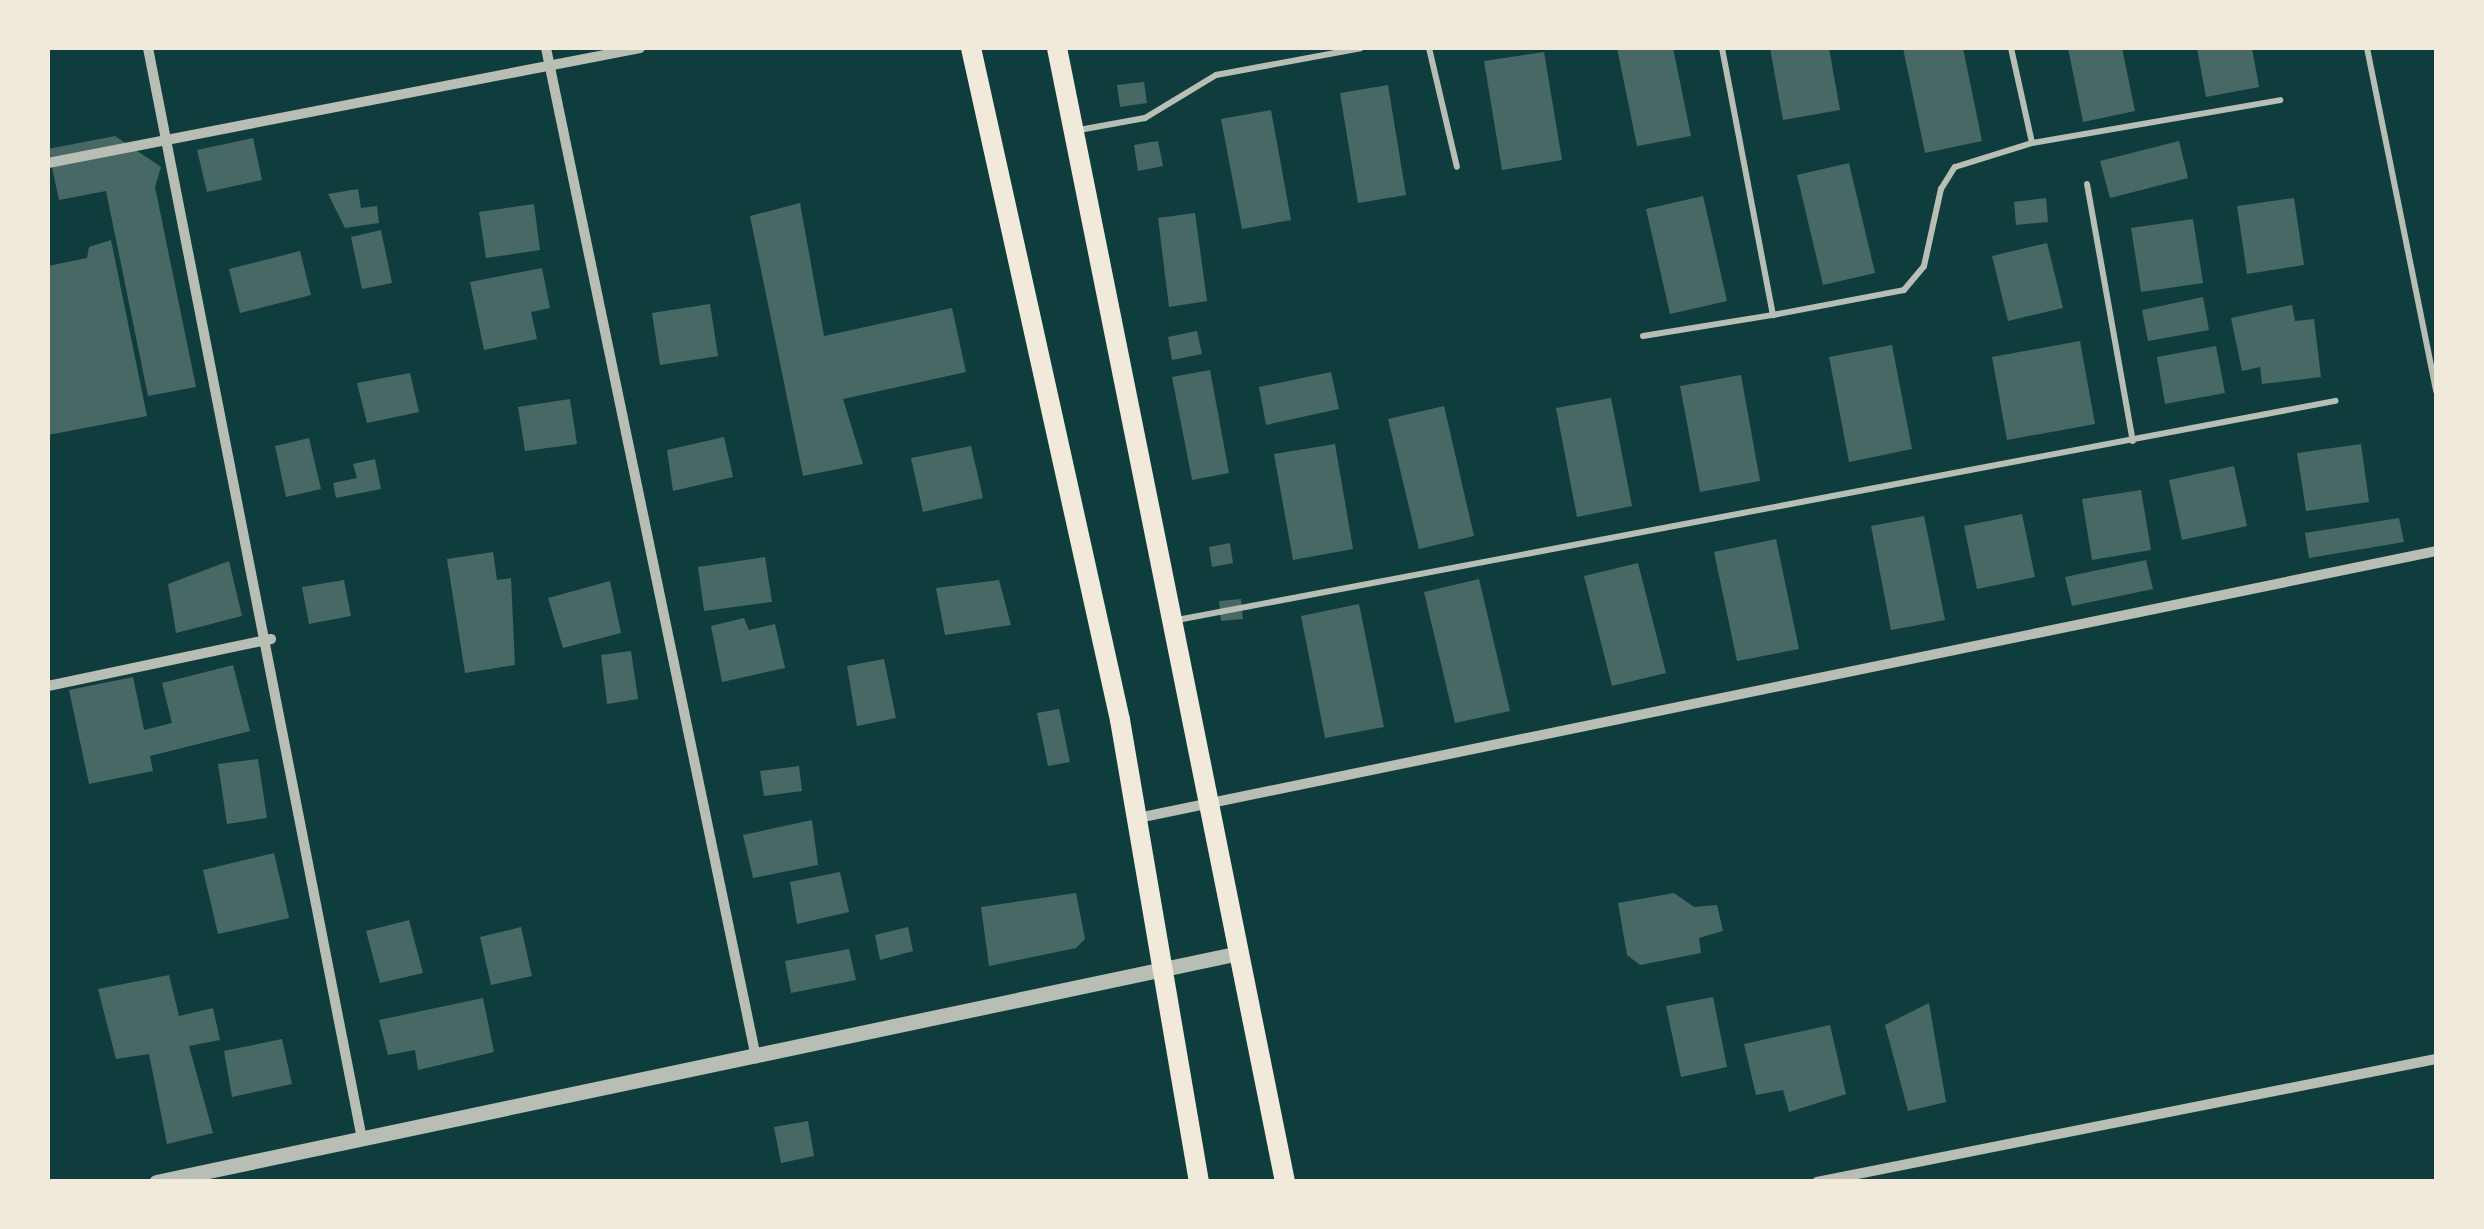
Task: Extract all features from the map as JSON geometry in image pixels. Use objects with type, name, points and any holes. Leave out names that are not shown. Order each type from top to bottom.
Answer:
[{"type":"highway","points":[[971,48],[1138,818],[1158,967],[1199,1182]]},
{"type":"highway","points":[[1057,48],[1285,1182]]},
{"type":"street","points":[[148,48],[271,640],[362,1139]]},
{"type":"street","points":[[546,48],[756,1058]]},
{"type":"street","points":[[48,162],[640,48]]},
{"type":"street","points":[[1138,818],[2436,552]]},
{"type":"street","points":[[48,686],[271,640]]},
{"type":"street","points":[[156,1182],[756,1058],[1158,967],[1240,953]]},
{"type":"street","points":[[1817,1182],[2436,1060]]},
{"type":"lane","points":[[1075,131],[1146,118],[1216,75],[1361,48]]},
{"type":"lane","points":[[1429,48],[1457,166]]},
{"type":"lane","points":[[1722,48],[1773,315]]},
{"type":"lane","points":[[2011,48],[2032,143]]},
{"type":"lane","points":[[2368,48],[2436,390]]},
{"type":"lane","points":[[1643,336],[1904,290],[1924,266],[1940,189],[1955,167],[2032,143],[2280,100]]},
{"type":"lane","points":[[2087,184],[2133,441]]},
{"type":"lane","points":[[1170,621],[2335,401]]},
{"type":"building","points":[[1617,48],[1673,48],[1691,136],[1637,146]]},
{"type":"building","points":[[1770,48],[1829,48],[1840,110],[1783,120]]},
{"type":"building","points":[[1903,48],[1963,48],[1982,141],[1925,153]]},
{"type":"building","points":[[2068,48],[2122,48],[2135,111],[2083,122]]},
{"type":"building","points":[[2197,48],[2252,48],[2259,87],[2206,97]]},
{"type":"building","points":[[1544,52],[1562,160],[1502,170],[1484,61]]},
{"type":"building","points":[[1144,82],[1147,103],[1120,107],[1117,85]]},
{"type":"building","points":[[1388,85],[1406,195],[1358,203],[1340,93]]},
{"type":"building","points":[[1271,110],[1291,220],[1242,229],[1221,119]]},
{"type":"building","points":[[115,136],[161,167],[155,187],[196,387],[148,396],[106,191],[59,200],[48,149]]},
{"type":"building","points":[[253,138],[262,180],[207,192],[197,150]]},
{"type":"building","points":[[1158,141],[1163,166],[1138,171],[1134,145]]},
{"type":"building","points":[[2179,141],[2188,178],[2110,198],[2100,161]]},
{"type":"building","points":[[1849,163],[1875,273],[1823,285],[1797,175]]},
{"type":"building","points":[[358,189],[361,208],[377,206],[379,223],[345,228],[328,194]]},
{"type":"building","points":[[1703,196],[1727,301],[1670,314],[1646,209]]},
{"type":"building","points":[[2046,198],[2048,222],[2016,225],[2014,202]]},
{"type":"building","points":[[2294,198],[2304,265],[2247,274],[2237,206]]},
{"type":"building","points":[[800,203],[824,336],[952,308],[966,372],[843,399],[863,464],[803,476],[750,216]]},
{"type":"building","points":[[534,204],[540,250],[486,258],[479,212]]},
{"type":"building","points":[[1195,213],[1207,301],[1169,307],[1158,218]]},
{"type":"building","points":[[2193,219],[2203,283],[2141,292],[2131,228]]},
{"type":"building","points":[[381,230],[392,283],[362,289],[351,237]]},
{"type":"building","points":[[111,240],[147,416],[48,435],[48,266],[87,258],[89,247]]},
{"type":"building","points":[[2047,243],[2063,308],[2008,321],[1992,256]]},
{"type":"building","points":[[300,251],[311,295],[240,313],[229,269]]},
{"type":"building","points":[[542,268],[550,308],[531,312],[537,339],[484,350],[470,282]]},
{"type":"building","points":[[2203,297],[2209,330],[2148,341],[2142,310]]},
{"type":"building","points":[[710,304],[718,356],[660,365],[652,313]]},
{"type":"building","points":[[2292,305],[2295,321],[2314,319],[2321,377],[2262,384],[2260,367],[2242,371],[2231,318]]},
{"type":"building","points":[[1197,331],[1202,354],[1172,360],[1168,337]]},
{"type":"building","points":[[2080,341],[2095,424],[2007,440],[1992,357]]},
{"type":"building","points":[[1892,345],[1912,449],[1849,462],[1829,357]]},
{"type":"building","points":[[2216,346],[2225,393],[2165,404],[2157,357]]},
{"type":"building","points":[[1210,370],[1229,473],[1192,480],[1172,377]]},
{"type":"building","points":[[1331,372],[1339,409],[1266,425],[1259,387]]},
{"type":"building","points":[[410,373],[419,412],[367,423],[357,383]]},
{"type":"building","points":[[1741,375],[1760,481],[1700,492],[1680,386]]},
{"type":"building","points":[[1611,398],[1632,506],[1577,517],[1556,408]]},
{"type":"building","points":[[570,399],[577,444],[525,451],[518,407]]},
{"type":"building","points":[[1444,406],[1474,536],[1419,549],[1388,419]]},
{"type":"building","points":[[724,437],[733,477],[673,491],[667,450]]},
{"type":"building","points":[[309,438],[321,489],[286,497],[275,446]]},
{"type":"building","points":[[1335,444],[1353,549],[1293,560],[1274,454]]},
{"type":"building","points":[[2361,444],[2369,502],[2306,511],[2297,453]]},
{"type":"building","points":[[971,446],[983,498],[923,512],[911,458]]},
{"type":"building","points":[[375,459],[381,489],[336,498],[333,483],[357,478],[353,464]]},
{"type":"building","points":[[2234,466],[2247,526],[2182,540],[2169,480]]},
{"type":"building","points":[[2141,490],[2151,550],[2092,560],[2082,499]]},
{"type":"building","points":[[2022,514],[2035,577],[1977,589],[1964,526]]},
{"type":"building","points":[[1924,516],[1945,620],[1891,630],[1871,526]]},
{"type":"building","points":[[2399,518],[2404,542],[2309,558],[2305,533]]},
{"type":"building","points":[[1776,539],[1799,649],[1737,661],[1714,552]]},
{"type":"building","points":[[1230,543],[1233,563],[1212,567],[1209,547]]},
{"type":"building","points":[[493,552],[497,580],[511,578],[515,665],[465,673],[447,559]]},
{"type":"building","points":[[765,557],[772,602],[704,611],[698,567]]},
{"type":"building","points":[[2146,560],[2153,589],[2072,606],[2065,577]]},
{"type":"building","points":[[229,561],[242,616],[176,633],[168,584]]},
{"type":"building","points":[[1638,563],[1666,673],[1612,686],[1584,576]]},
{"type":"building","points":[[1479,579],[1510,711],[1455,723],[1424,592]]},
{"type":"building","points":[[344,580],[351,616],[309,624],[302,587]]},
{"type":"building","points":[[999,580],[1011,625],[945,635],[936,588]]},
{"type":"building","points":[[610,581],[621,633],[563,648],[548,598]]},
{"type":"building","points":[[1241,599],[1243,619],[1221,621],[1219,601]]},
{"type":"building","points":[[1359,604],[1384,727],[1325,738],[1301,616]]},
{"type":"building","points":[[744,618],[749,630],[775,624],[785,668],[722,682],[711,626]]},
{"type":"building","points":[[631,651],[638,699],[607,704],[601,655]]},
{"type":"building","points":[[884,659],[896,718],[857,726],[847,666]]},
{"type":"building","points":[[233,665],[250,731],[150,756],[153,771],[89,784],[69,690],[133,677],[144,730],[172,723],[162,683]]},
{"type":"building","points":[[1059,709],[1070,762],[1048,766],[1037,713]]},
{"type":"building","points":[[258,759],[267,818],[227,824],[218,764]]},
{"type":"building","points":[[799,766],[802,791],[764,796],[760,771]]},
{"type":"building","points":[[812,820],[818,865],[753,878],[743,835]]},
{"type":"building","points":[[274,853],[289,918],[218,934],[203,870]]},
{"type":"building","points":[[840,872],[849,912],[797,924],[790,882]]},
{"type":"building","points":[[1076,893],[1085,939],[1076,948],[989,966],[981,907]]},
{"type":"building","points":[[1674,893],[1694,907],[1717,905],[1723,931],[1699,938],[1701,953],[1640,965],[1627,955],[1618,903]]},
{"type":"building","points":[[409,920],[423,973],[380,983],[366,931]]},
{"type":"building","points":[[521,927],[532,976],[491,985],[480,937]]},
{"type":"building","points":[[908,927],[913,951],[880,960],[875,935]]},
{"type":"building","points":[[849,949],[856,980],[791,993],[785,961]]},
{"type":"building","points":[[169,975],[179,1016],[213,1008],[220,1040],[189,1046],[213,1133],[167,1144],[149,1054],[116,1059],[98,989]]},
{"type":"building","points":[[1713,997],[1727,1067],[1681,1077],[1666,1006]]},
{"type":"building","points":[[483,998],[494,1052],[418,1070],[415,1050],[388,1055],[379,1020]]},
{"type":"building","points":[[1929,1003],[1946,1102],[1908,1111],[1885,1025]]},
{"type":"building","points":[[1830,1025],[1846,1094],[1789,1112],[1783,1090],[1756,1095],[1744,1044]]},
{"type":"building","points":[[282,1039],[292,1084],[232,1097],[224,1051]]},
{"type":"building","points":[[808,1121],[814,1156],[781,1163],[774,1127]]}]
